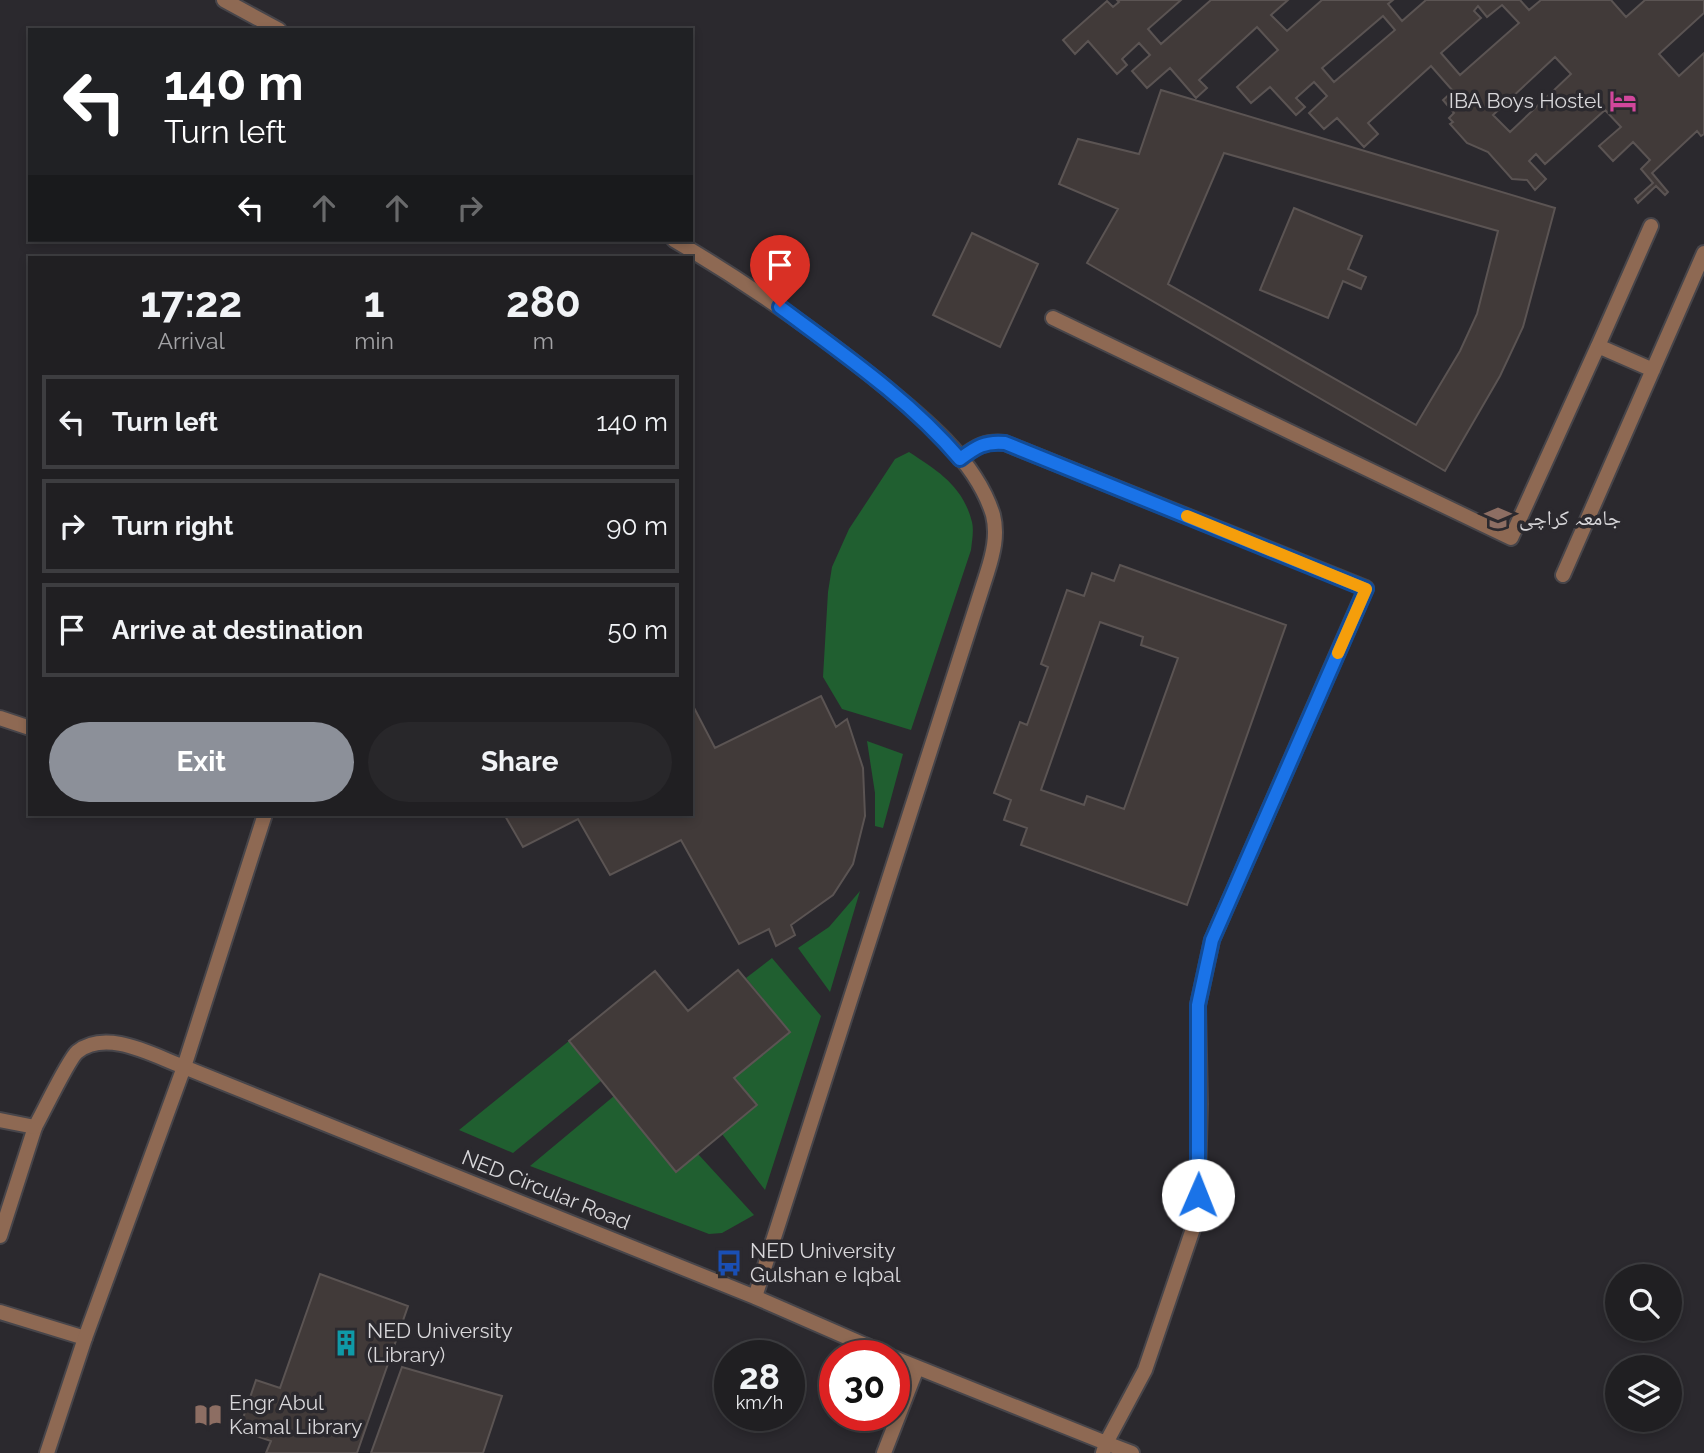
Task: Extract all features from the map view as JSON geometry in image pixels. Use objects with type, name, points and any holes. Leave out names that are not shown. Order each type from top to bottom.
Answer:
[{"type":"street","points":[[224,0],[275,28]]},
{"type":"street","points":[[1054,318],[1511,538],[1651,226]]},
{"type":"street","points":[[677,242],[758,291],[844,354],[934,428],[971,472],[993,517],[995,545],[755,1297]]},
{"type":"street","points":[[1563,575],[1704,253]]},
{"type":"street","points":[[1598,346],[1653,370]]},
{"type":"street","points":[[960,459],[977,446],[992,442],[1005,443],[1366,589],[1212,940],[1198,1005],[1200,1104],[1197,1217],[1145,1370],[1105,1448]]},
{"type":"street","points":[[0,718],[28,727]]},
{"type":"street","points":[[47,1453],[85,1338],[184,1067],[264,816]]},
{"type":"street","name":"NED Circular Road","points":[[0,1236],[36,1127],[75,1053],[90,1045],[116,1042],[755,1297],[853,1340]]},
{"type":"street","points":[[0,1120],[36,1127]]},
{"type":"street","points":[[0,1312],[85,1338]]},
{"type":"street","name":"NED Circular Road","points":[[910,1365],[1105,1448],[1132,1453]]},
{"type":"street","points":[[884,1453],[917,1368]]},
{"type":"green space","points":[[909,452],[956,489],[968,509],[973,528],[971,550],[911,730],[842,709],[823,677],[832,567],[849,529],[895,459]]},
{"type":"green space","points":[[867,741],[903,754],[883,828],[875,826],[875,793]]},
{"type":"green space","points":[[860,891],[830,992],[798,948],[829,927]]},
{"type":"green space","points":[[772,958],[821,1016],[765,1190],[722,1134],[757,1105],[734,1078],[790,1032],[746,978]]},
{"type":"green space","points":[[569,1041],[601,1081],[513,1153],[459,1130]]},
{"type":"green space","points":[[614,1096],[676,1171],[698,1154],[754,1215],[722,1233],[709,1234],[530,1166]]},
{"type":"building","name":"IBA Boys Hostel","points":[[1117,0],[1181,0],[1148,29],[1161,44],[1211,0],[1288,0],[1271,15],[1287,31],[1322,0],[1393,0],[1388,4],[1402,21],[1426,0],[1520,0],[1529,10],[1541,0],[1611,0],[1626,17],[1645,0],[1704,0],[1704,13],[1659,54],[1679,76],[1704,53],[1704,134],[1701,136],[1697,131],[1652,173],[1668,192],[1665,195],[1656,186],[1638,203],[1635,199],[1653,183],[1641,169],[1650,160],[1633,142],[1613,161],[1599,146],[1621,127],[1605,110],[1545,164],[1536,154],[1529,161],[1546,179],[1535,190],[1527,180],[1512,179],[1488,152],[1467,143],[1450,124],[1453,122],[1449,118],[1454,113],[1443,100],[1453,91],[1431,66],[1368,123],[1378,134],[1364,147],[1337,118],[1324,129],[1309,113],[1327,96],[1314,82],[1296,98],[1305,107],[1296,115],[1270,87],[1251,103],[1237,87],[1278,50],[1257,27],[1199,80],[1207,88],[1196,98],[1170,68],[1147,88],[1132,71],[1150,55],[1139,43],[1122,59],[1127,65],[1117,74],[1088,41],[1075,54],[1063,40],[1107,1],[1113,7],[1119,2]],"holes":[[[1502,5],[1519,23],[1460,75],[1441,53],[1481,18],[1474,11],[1478,6],[1487,17]],[[1383,16],[1395,30],[1334,82],[1322,68]],[[1555,57],[1571,74],[1510,132],[1493,115]]]},
{"type":"building","points":[[1161,90],[1555,208],[1523,327],[1500,376],[1445,471],[1087,263],[1118,209],[1059,184],[1078,139],[1139,154]],"holes":[[[1224,153],[1498,231],[1477,314],[1460,351],[1416,425],[1168,284]]]},
{"type":"building","points":[[1294,208],[1362,236],[1348,269],[1366,277],[1361,289],[1343,281],[1328,318],[1260,290]]},
{"type":"building","points":[[972,233],[1038,264],[1000,347],[933,315]]},
{"type":"building","points":[[1120,565],[1286,625],[1187,905],[1021,845],[1027,828],[1004,820],[1011,800],[994,793],[1020,722],[1027,725],[1048,667],[1041,664],[1067,590],[1084,596],[1092,573],[1114,581]],"holes":[[[1100,622],[1143,637],[1141,645],[1178,658],[1124,809],[1087,796],[1084,805],[1041,790]]]},
{"type":"building","points":[[821,696],[836,727],[847,719],[863,768],[865,816],[853,864],[833,895],[791,925],[795,935],[776,946],[769,929],[739,944],[681,840],[610,875],[578,819],[523,847],[505,816],[693,816],[693,706],[715,748]]},
{"type":"building","points":[[738,970],[790,1032],[734,1078],[757,1105],[676,1172],[569,1041],[655,971],[688,1011]]},
{"type":"building","name":"NED University (Library)","points":[[320,1274],[408,1306],[357,1453],[266,1453],[271,1441],[239,1430],[256,1380],[280,1388]]},
{"type":"building","points":[[402,1367],[502,1396],[483,1453],[371,1453]]},
{"type":"slow traffic","points":[[1187,516],[1366,589],[1338,653]]},
{"type":"place","name":"IBA Boys Hostel","points":[[1623,101]]},
{"type":"place","name":"جامعہ کراچی","points":[[1498,518]]},
{"type":"place","name":"NED University Gulshan e Iqbal","points":[[729,1263]]},
{"type":"place","name":"NED University (Library)","points":[[346,1343]]},
{"type":"place","name":"Engr Abul Kamal Library","points":[[208,1415]]},
{"type":"route","points":[[780,307],[908,404],[934,428],[960,459],[977,446],[992,442],[1005,443],[1366,589],[1212,940],[1198,1005],[1198,1195]]}]
